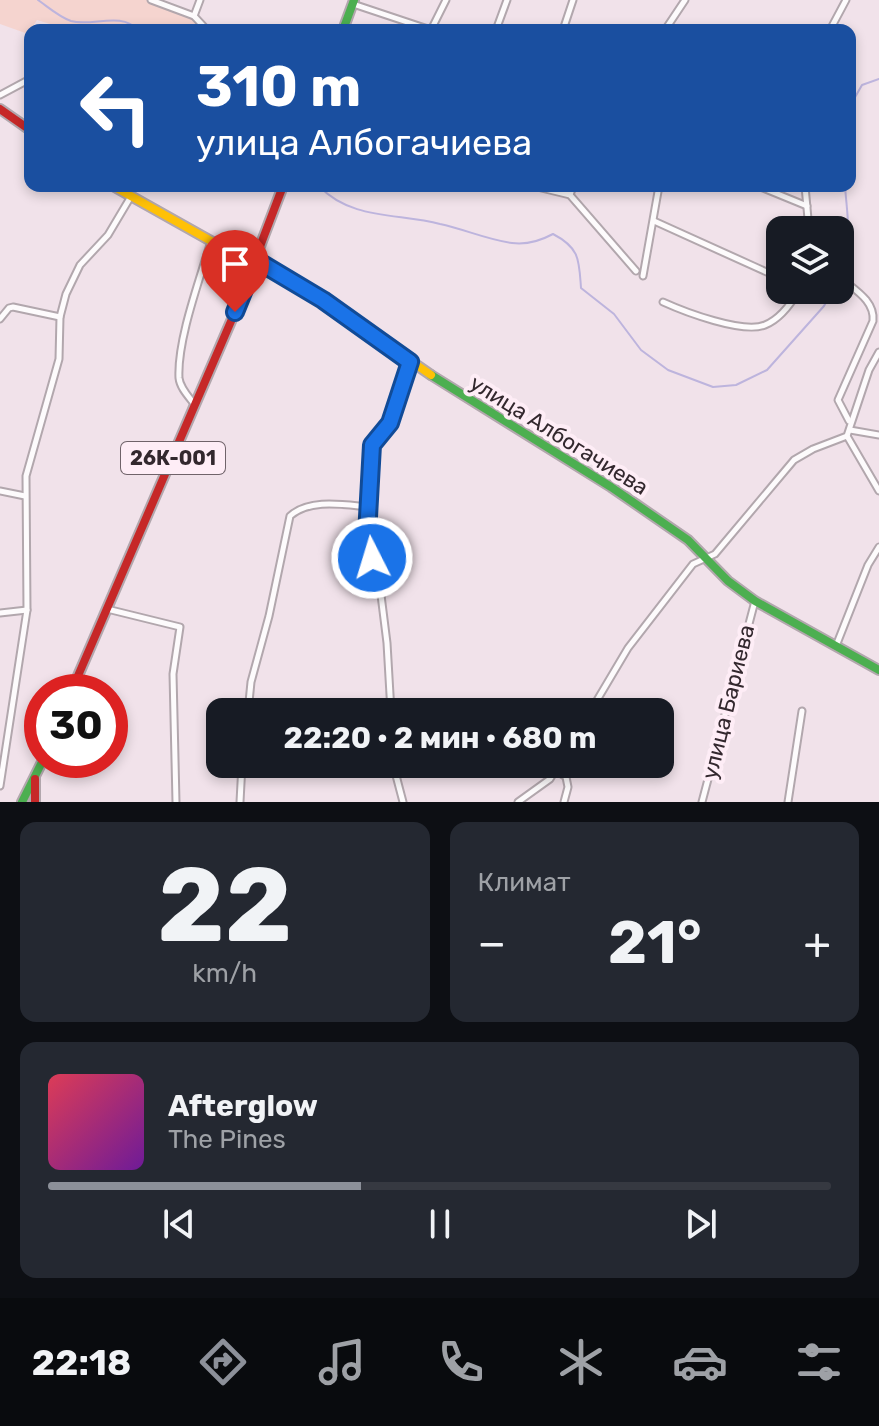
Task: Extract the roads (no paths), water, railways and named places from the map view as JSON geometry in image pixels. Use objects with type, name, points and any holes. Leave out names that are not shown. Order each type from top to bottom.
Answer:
[{"type":"main road","points":[[345,24],[354,2]]},
{"type":"main road","points":[[0,109],[24,126]]},
{"type":"main road","name":"улица Албогачиева","points":[[122,192],[211,241],[256,260],[323,300],[410,362],[611,487],[688,540],[706,560],[755,601],[879,670]]},
{"type":"main road","name":"26К-001","points":[[79,674],[196,405],[281,192]]},
{"type":"main road","points":[[22,802],[35,779]]},
{"type":"main road","points":[[32,802],[35,779]]},
{"type":"street","points":[[151,0],[194,16],[201,24]]},
{"type":"street","points":[[194,16],[200,0]]},
{"type":"street","points":[[434,24],[446,0]]},
{"type":"street","points":[[498,24],[507,0]]},
{"type":"street","points":[[565,24],[573,0]]},
{"type":"street","points":[[669,24],[685,0]]},
{"type":"street","points":[[833,24],[846,0]]},
{"type":"street","points":[[354,2],[414,24]]},
{"type":"street","points":[[0,95],[24,82]]},
{"type":"street","points":[[558,192],[570,195],[636,271]]},
{"type":"street","points":[[643,276],[658,192]]},
{"type":"street","points":[[773,192],[807,206]]},
{"type":"street","points":[[806,192],[808,216]]},
{"type":"street","points":[[0,786],[27,610],[26,476],[59,359],[60,317],[66,294],[80,265],[108,235],[130,198]]},
{"type":"street","points":[[654,221],[766,272]]},
{"type":"street","points":[[196,405],[186,394],[179,378],[183,341],[211,241]]},
{"type":"street","points":[[849,422],[838,400],[853,371],[874,312],[854,289]]},
{"type":"street","points":[[663,302],[689,314],[752,328],[773,321],[791,304]]},
{"type":"street","points":[[0,319],[13,307],[60,317]]},
{"type":"street","points":[[879,352],[849,422],[848,433],[879,491]]},
{"type":"street","points":[[390,698],[380,587],[367,535],[372,445],[390,423],[410,362]]},
{"type":"street","points":[[598,698],[628,648],[693,564],[715,554],[794,460],[848,433],[879,435]]},
{"type":"street","points":[[0,491],[25,496]]},
{"type":"street","points":[[249,698],[290,516],[299,509],[313,506],[337,504],[370,507]]},
{"type":"street","points":[[836,646],[868,565],[879,547]]},
{"type":"street","name":"улица Бариева","points":[[702,802],[755,601]]},
{"type":"street","points":[[106,609],[180,627],[173,674],[176,802]]},
{"type":"street","points":[[0,613],[27,610]]},
{"type":"street","points":[[788,802],[802,711]]},
{"type":"street","points":[[240,802],[241,778]]},
{"type":"street","points":[[397,778],[403,802]]},
{"type":"street","points":[[518,802],[551,778]]},
{"type":"street","points":[[564,802],[568,787],[566,778]]},
{"type":"waterway","points":[[38,0],[71,21],[115,20],[131,24]]},
{"type":"waterway","points":[[856,96],[862,85],[879,79]]},
{"type":"waterway","points":[[326,192],[360,210],[440,224],[503,242],[528,243],[553,234],[573,250],[580,270],[581,288],[614,314],[641,350],[668,370],[713,387],[736,385],[767,370],[825,304]]},
{"type":"waterway","points":[[846,192],[848,216]]}]
